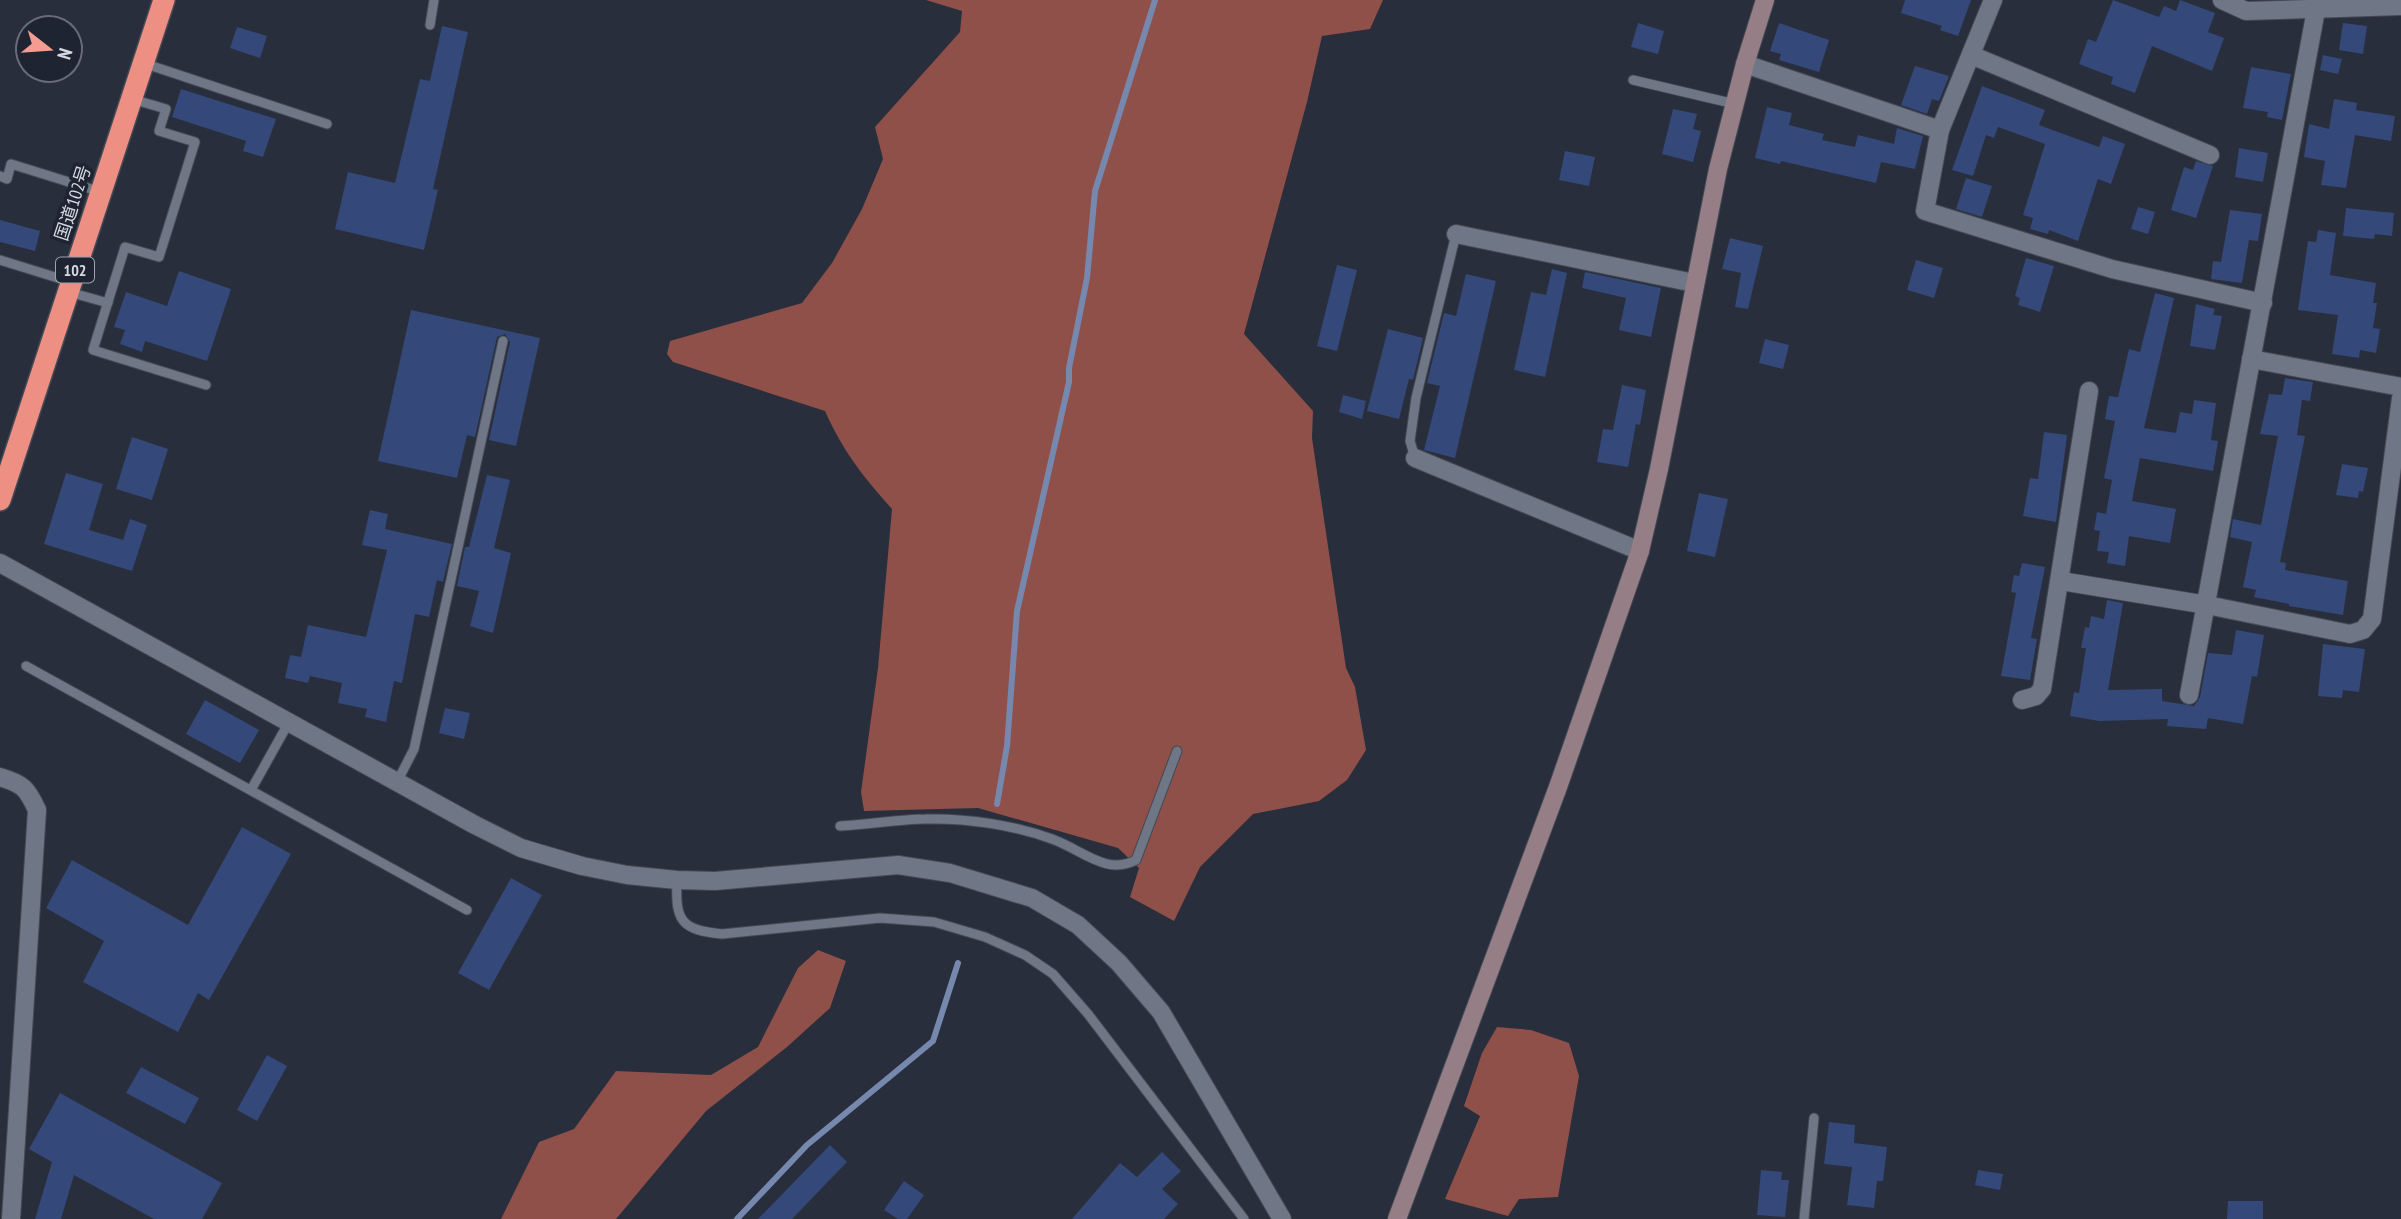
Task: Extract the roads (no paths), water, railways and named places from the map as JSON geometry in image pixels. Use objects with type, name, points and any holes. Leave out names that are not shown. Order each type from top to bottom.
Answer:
[{"type":"highway","name":"国道102号","points":[[0,500],[164,0]]},
{"type":"street","points":[[1397,1219],[1553,800],[1640,551],[1659,469],[1718,169],[1745,64],[1765,0]]},
{"type":"street","points":[[1993,0],[1940,130],[1925,211],[2112,269],[2263,303]]},
{"type":"street","points":[[2222,0],[2246,11],[2401,6]]},
{"type":"street","points":[[2189,695],[2316,10]]},
{"type":"street","points":[[1971,55],[2210,155]]},
{"type":"street","points":[[1745,64],[1940,130]]},
{"type":"street","points":[[1456,234],[1694,283]]},
{"type":"street","points":[[2250,359],[2401,387]]},
{"type":"street","points":[[2022,700],[2036,696],[2042,689],[2089,391]]},
{"type":"street","points":[[2061,581],[2207,605],[2350,634],[2363,629],[2372,619],[2401,398]]},
{"type":"street","points":[[1415,457],[1640,551]]},
{"type":"street","points":[[0,563],[521,848],[582,866],[677,880],[743,880],[898,865],[950,873],[1032,898],[1078,925],[1119,963],[1161,1012],[1282,1219]]},
{"type":"street","points":[[0,777],[20,783],[30,793],[37,810],[8,1215]]},
{"type":"lane","points":[[430,25],[434,0]]},
{"type":"lane","points":[[143,63],[327,124]]},
{"type":"lane","points":[[1633,80],[1735,104]]},
{"type":"lane","points":[[132,99],[166,109],[159,131],[195,142],[159,257],[125,247],[93,350],[206,385]]},
{"type":"lane","points":[[0,176],[7,179],[11,164],[101,192]]},
{"type":"lane","points":[[1415,457],[1410,441],[1416,398],[1456,234]]},
{"type":"lane","points":[[0,260],[108,303]]},
{"type":"lane","points":[[397,782],[414,748],[503,341]]},
{"type":"lane","points":[[26,666],[467,910]]},
{"type":"lane","points":[[251,790],[289,722]]},
{"type":"lane","points":[[840,827],[925,819],[965,820],[1052,839],[1107,865],[1124,866],[1136,860],[1177,751]]},
{"type":"lane","points":[[677,880],[676,907],[687,926],[700,932],[722,934],[880,918],[934,922],[985,937],[1025,955],[1053,974],[1088,1014],[1244,1219]]},
{"type":"lane","points":[[1804,1219],[1814,1118]]},
{"type":"waterway","points":[[997,804],[1007,746],[1017,611],[1069,382],[1069,368],[1087,278],[1095,191],[1155,0]]},
{"type":"waterway","points":[[737,1219],[807,1145],[933,1041],[958,963]]}]
